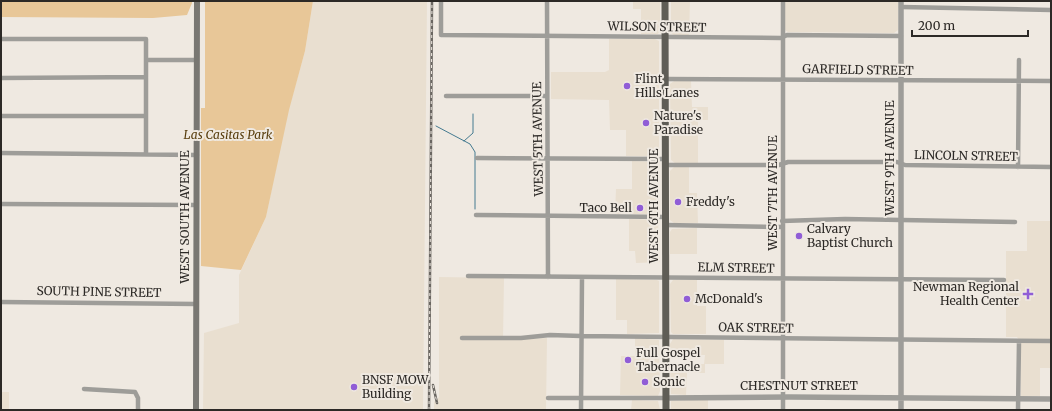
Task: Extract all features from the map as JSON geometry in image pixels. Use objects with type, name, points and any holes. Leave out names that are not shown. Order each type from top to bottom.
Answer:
[{"type":"main road","name":"WEST SOUTH AVENUE","points":[[196,410],[197,1]]},
{"type":"main road","name":"WEST 6TH AVENUE","points":[[665,1],[666,410]]},
{"type":"street","name":"WILSON STREET","points":[[441,1],[441,35],[665,37],[783,37],[787,35],[901,36]]},
{"type":"street","name":"WEST 5TH AVENUE","points":[[547,1],[548,276]]},
{"type":"street","name":"WEST 7TH AVENUE","points":[[783,1],[783,410]]},
{"type":"street","points":[[901,4],[1051,10]]},
{"type":"street","name":"WEST 9TH AVENUE","points":[[901,4],[901,410]]},
{"type":"street","points":[[1,39],[146,39],[146,154]]},
{"type":"street","points":[[146,60],[197,60]]},
{"type":"street","points":[[1018,167],[1019,60]]},
{"type":"street","points":[[1,78],[146,77]]},
{"type":"street","name":"GARFIELD STREET","points":[[665,79],[1051,81]]},
{"type":"street","points":[[446,96],[547,96]]},
{"type":"street","points":[[1,116],[146,116]]},
{"type":"street","points":[[1,153],[197,155]]},
{"type":"street","name":"LINCOLN STREET","points":[[477,158],[782,164],[788,162],[897,162],[901,164],[1051,167]]},
{"type":"street","points":[[1,204],[196,205]]},
{"type":"street","points":[[476,216],[665,217]]},
{"type":"street","points":[[782,221],[901,220],[1015,222]]},
{"type":"street","points":[[665,225],[782,227]]},
{"type":"street","name":"ELM STREET","points":[[468,276],[1004,280]]},
{"type":"street","points":[[581,410],[582,277]]},
{"type":"street","name":"SOUTH PINE STREET","points":[[1,302],[196,304]]},
{"type":"street","name":"OAK STREET","points":[[462,338],[521,338],[550,335],[901,338],[1051,341]]},
{"type":"street","points":[[1018,410],[1019,341]]},
{"type":"street","points":[[84,390],[135,392],[138,398],[138,410]]},
{"type":"street","name":"CHESTNUT STREET","points":[[548,398],[901,397],[1051,399]]},
{"type":"shaded area","points":[[313,1],[427,1],[423,410],[203,410],[204,333],[239,323],[239,275],[266,217],[286,119],[305,51]]},
{"type":"shaded area","points":[[633,1],[660,1],[660,30],[658,34],[641,34],[641,9],[633,9]]},
{"type":"shaded area","points":[[671,1],[690,1],[689,35],[674,35],[671,33]]},
{"type":"shaded area","points":[[785,1],[898,1],[898,30],[894,33],[788,32],[785,30]]},
{"type":"shaded area","points":[[609,39],[655,39],[659,41],[658,156],[626,156],[626,130],[610,130],[609,100],[551,99],[551,72],[605,72],[609,70]]},
{"type":"shaded area","points":[[674,81],[691,81],[692,107],[708,107],[708,120],[698,120],[698,163],[675,163],[671,160],[670,84]]},
{"type":"shaded area","points":[[632,161],[656,162],[658,164],[659,209],[656,214],[615,214],[616,189],[632,189]]},
{"type":"shaded area","points":[[674,167],[689,167],[689,193],[697,193],[698,223],[674,223],[670,220],[670,171]]},
{"type":"shaded area","points":[[629,219],[658,220],[660,262],[636,263],[635,251],[629,251]]},
{"type":"shaded area","name":"Newman Regional Health Center","points":[[1027,221],[1051,221],[1051,368],[1040,368],[1040,396],[1021,396],[1021,344],[1017,337],[1006,337],[1006,251],[1027,251]]},
{"type":"shaded area","points":[[697,228],[697,254],[670,254],[670,232],[672,229]]},
{"type":"shaded area","points":[[439,277],[504,278],[503,340],[547,338],[546,410],[434,410],[434,402],[439,397]]},
{"type":"shaded area","points":[[616,279],[659,281],[659,333],[627,334],[627,320],[616,320]]},
{"type":"shaded area","points":[[673,280],[697,280],[697,306],[706,306],[706,334],[673,334],[671,332],[670,284]]},
{"type":"shaded area","points":[[635,338],[659,340],[660,391],[658,396],[620,395],[621,356],[635,356]]},
{"type":"shaded area","points":[[673,339],[724,340],[724,364],[705,364],[705,373],[687,373],[686,395],[671,394],[670,364],[704,364],[705,355],[670,355],[670,344]]},
{"type":"shaded area","points":[[1,392],[9,392],[9,410],[1,410]]},
{"type":"shaded area","points":[[708,399],[708,410],[671,410],[671,401]]},
{"type":"shaded area","points":[[632,400],[658,401],[660,410],[631,410]]},
{"type":"green space","points":[[1,1],[192,1],[192,3],[187,15],[153,18],[1,17]]},
{"type":"green space","name":"Las Casitas Park","points":[[205,1],[313,1],[305,51],[289,110],[266,217],[241,270],[201,266],[201,108],[205,108]]},
{"type":"waterway","points":[[464,141],[473,133],[473,114]]},
{"type":"waterway","points":[[436,126],[470,144],[475,152],[475,209]]},
{"type":"railway","points":[[429,410],[432,1]]},
{"type":"railway","points":[[433,385],[437,403]]},
{"type":"place","name":"Flint Hills Lanes","points":[[627,86]]},
{"type":"place","name":"Nature's Paradise","points":[[646,123]]},
{"type":"place","name":"Freddy's","points":[[678,202]]},
{"type":"place","name":"Taco Bell","points":[[640,208]]},
{"type":"place","name":"Calvary Baptist Church","points":[[799,236]]},
{"type":"place","name":"Newman Regional Health Center","points":[[1028,294]]},
{"type":"place","name":"McDonald's","points":[[687,299]]},
{"type":"place","name":"Full Gospel Tabernacle","points":[[628,360]]},
{"type":"place","name":"Sonic","points":[[645,382]]},
{"type":"place","name":"BNSF MOW Building","points":[[354,387]]}]
